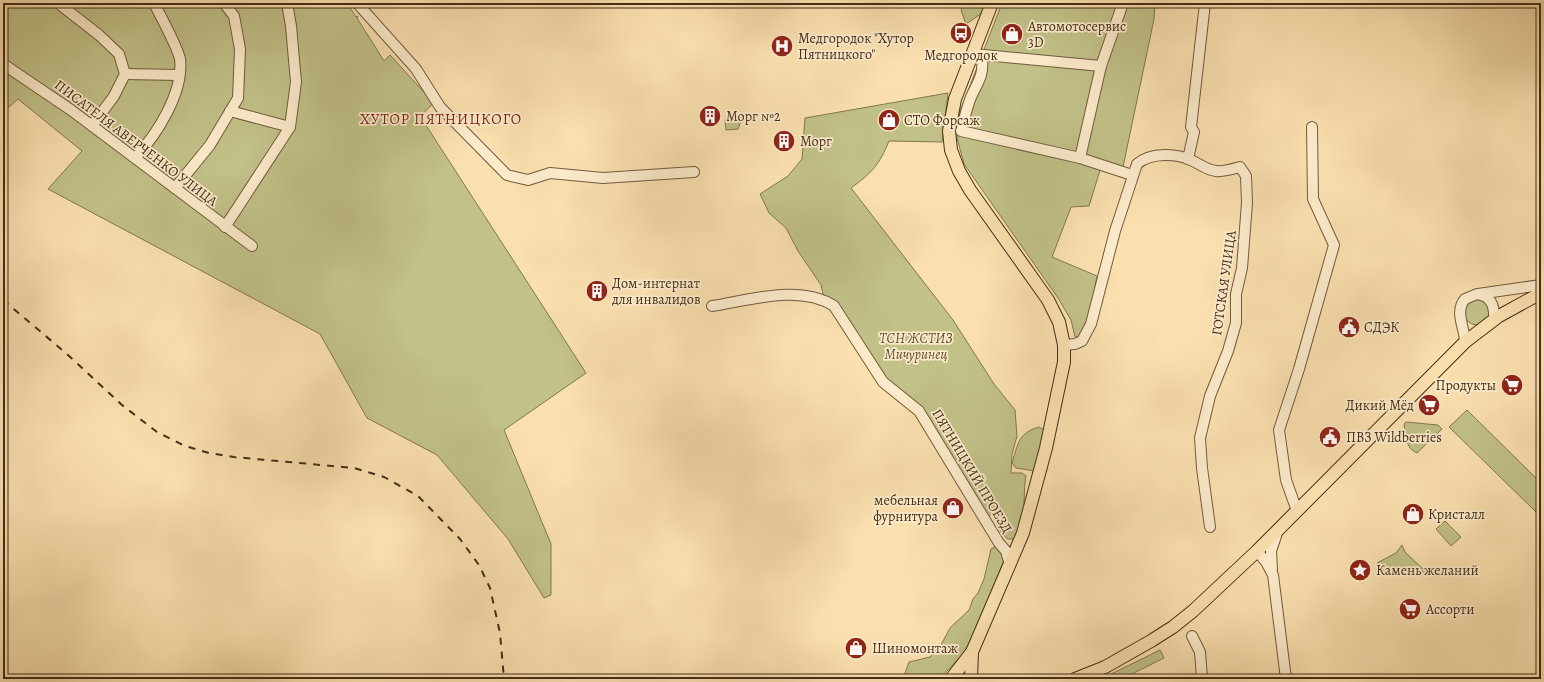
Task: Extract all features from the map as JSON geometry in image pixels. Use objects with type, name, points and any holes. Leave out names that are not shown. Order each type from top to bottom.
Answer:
[{"type":"main road","points":[[951,679],[972,652],[1023,533],[1046,448],[1064,362],[1064,345],[1059,322],[1048,300],[970,190],[959,171],[951,150],[949,131],[953,106],[992,3]]},
{"type":"main road","points":[[1075,679],[1104,667],[1173,628],[1278,530],[1470,339],[1494,321],[1541,293]]},
{"type":"main road","points":[[971,679],[972,652]]},
{"type":"street","points":[[58,3],[99,35],[119,54],[124,74],[114,96],[92,126]]},
{"type":"street","points":[[136,158],[145,147],[166,112],[178,88],[180,58],[154,3]]},
{"type":"street","points":[[175,188],[210,145],[238,98],[240,50],[234,16],[224,3]]},
{"type":"street","points":[[225,227],[290,126],[296,82],[291,26],[287,3]]},
{"type":"street","points":[[357,3],[416,69],[440,107],[507,175],[528,180],[550,173],[603,178],[694,172]]},
{"type":"street","points":[[1080,158],[1101,66],[1122,3]]},
{"type":"street","points":[[1188,159],[1194,132],[1190,127],[1205,3]]},
{"type":"street","points":[[972,54],[1101,66]]},
{"type":"street","points":[[972,54],[982,60],[983,68],[980,82],[971,97],[961,131],[1080,158],[1132,175]]},
{"type":"street","name":"ПИСАТЕЛЯ АВЕРЧЕНКО УЛИЦА","points":[[3,64],[136,158],[252,246]]},
{"type":"street","points":[[124,74],[179,75]]},
{"type":"street","points":[[230,111],[290,126]]},
{"type":"street","points":[[1297,511],[1286,480],[1279,430],[1299,369],[1334,245],[1313,199],[1312,127]]},
{"type":"street","name":"ГОТСКАЯ УЛИЦА","points":[[1064,345],[1075,344],[1082,341],[1092,324],[1115,231],[1132,175],[1137,164],[1144,158],[1156,155],[1188,159],[1203,167],[1216,171],[1240,167],[1246,176],[1246,231],[1236,294],[1236,323],[1228,351],[1210,396],[1200,438],[1202,468],[1210,527]]},
{"type":"street","points":[[1470,339],[1463,325],[1460,307],[1469,297],[1477,294],[1541,284]]},
{"type":"street","points":[[1477,294],[1486,297],[1492,303],[1494,321]]},
{"type":"street","name":"ПЯТНИЦКИЙ ПРОЕЗД","points":[[712,306],[783,295],[823,299],[834,306],[883,382],[919,411],[999,543],[1006,552],[1010,565]]},
{"type":"street","points":[[1278,530],[1271,551],[1286,679]]},
{"type":"street","points":[[1256,551],[1266,562],[1273,575]]},
{"type":"street","points":[[1192,636],[1200,652],[1202,679]]},
{"type":"green space","points":[[3,3],[347,3],[356,17],[358,16],[357,18],[384,61],[390,55],[434,103],[420,116],[586,373],[504,430],[551,544],[551,595],[544,598],[508,539],[437,455],[367,418],[320,334],[48,189],[82,151],[18,99],[3,112]]},
{"type":"green space","points":[[963,3],[988,3],[988,9],[966,24],[961,10]]},
{"type":"green space","points":[[1002,3],[1155,4],[1154,19],[1123,167],[1102,164],[1089,206],[1071,207],[1052,257],[1097,276],[1088,325],[1080,337],[1075,337],[1071,320],[1058,298],[964,164],[957,138],[959,114]]},
{"type":"green space","name":"ТСН ЖСТИЗ Мичуринец","points":[[948,93],[942,142],[889,141],[874,168],[851,188],[953,320],[994,384],[1015,410],[1017,436],[1012,454],[1011,473],[1022,473],[1026,476],[1023,517],[1014,539],[1008,539],[1001,532],[998,521],[1000,508],[987,517],[920,410],[884,380],[824,298],[821,285],[798,251],[786,228],[769,213],[760,194],[788,176],[802,159],[805,118]]},
{"type":"green space","points":[[729,116],[738,117],[741,121],[738,129],[726,130],[725,120]]},
{"type":"green space","points":[[1477,299],[1486,303],[1490,312],[1486,321],[1477,325],[1468,321],[1464,312],[1468,303]]},
{"type":"green space","points":[[1467,410],[1541,483],[1541,507],[1536,512],[1449,427]]},
{"type":"green space","points":[[1406,422],[1438,425],[1442,429],[1417,453],[1408,445],[1404,424]]},
{"type":"green space","points":[[1039,427],[1046,431],[1035,471],[1016,468],[1012,463],[1020,440],[1027,432]]},
{"type":"green space","points":[[1445,521],[1461,537],[1451,546],[1436,529]]},
{"type":"green space","points":[[1402,545],[1405,552],[1426,572],[1378,570],[1377,563],[1396,553]]},
{"type":"green space","points":[[996,546],[1001,549],[1004,561],[976,630],[964,653],[939,679],[903,679],[909,662],[930,657],[942,643],[950,628],[969,610],[984,579],[991,549]]},
{"type":"green space","points":[[1160,650],[1164,658],[1122,679],[1101,679]]},
{"type":"railway","points":[[3,300],[67,354],[122,405],[157,432],[185,446],[209,453],[234,457],[354,468],[384,477],[418,496],[460,539],[479,565],[490,588],[500,633],[504,679]]},
{"type":"place","name":"Медгородок","points":[[961,33]]},
{"type":"place","name":"Автомотосервис 3D","points":[[1012,34]]},
{"type":"place","name":"Медгородок \"Хутор Пятницкого\"","points":[[782,46]]},
{"type":"place","name":"Морг №2","points":[[710,116]]},
{"type":"place","name":"СТО Форсаж","points":[[889,120]]},
{"type":"place","name":"Морг","points":[[784,141]]},
{"type":"place","name":"Дом-интернат для инвалидов","points":[[597,291]]},
{"type":"place","name":"СДЭК","points":[[1349,327]]},
{"type":"place","name":"Продукты","points":[[1512,385]]},
{"type":"place","name":"Дикий Мёд","points":[[1429,405]]},
{"type":"place","name":"ПВЗ Wildberries","points":[[1330,437]]},
{"type":"place","name":"мебельная фурнитура","points":[[953,508]]},
{"type":"place","name":"Кристалл","points":[[1413,514]]},
{"type":"place","name":"Камень желаний","points":[[1360,570]]},
{"type":"place","name":"Ассорти","points":[[1410,609]]},
{"type":"place","name":"Шиномонтаж","points":[[856,648]]},
{"type":"district","name":"ХУТОР ПЯТНИЦКОГО","points":[[441,119]]}]
